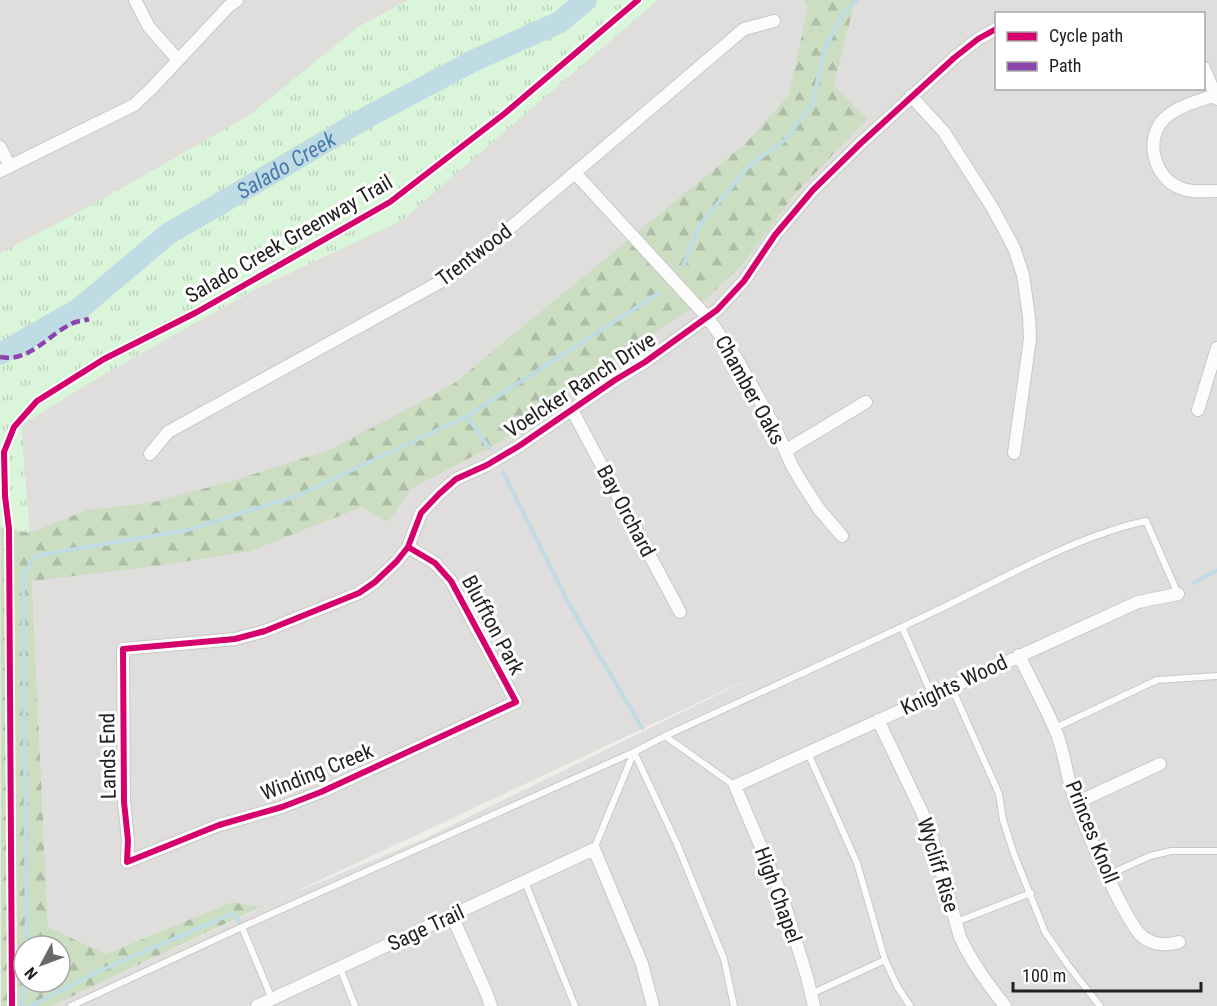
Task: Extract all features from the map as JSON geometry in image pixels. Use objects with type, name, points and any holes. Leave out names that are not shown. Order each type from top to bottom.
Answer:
[{"type":"street","points":[[135,0],[149,27],[178,60]]},
{"type":"street","points":[[0,147],[5,169],[123,111],[143,97],[237,0]]},
{"type":"street","name":"Trentwood","points":[[150,454],[168,432],[449,277],[471,261],[744,29],[774,21]]},
{"type":"street","name":"Voelcker Ranch Drive","points":[[123,649],[234,639],[265,631],[359,593],[375,582],[408,547],[421,513],[447,486],[511,450],[708,318],[744,281],[775,234],[813,190],[954,58],[978,39],[995,30]]},
{"type":"street","points":[[1205,72],[1216,97],[1185,106],[1165,118],[1155,135],[1153,147],[1155,162],[1168,180],[1179,188],[1193,192],[1217,190]]},
{"type":"street","points":[[911,96],[944,132],[992,207],[1014,248],[1023,275],[1030,339],[1014,453]]},
{"type":"street","name":"Chamber Oaks","points":[[575,172],[708,318],[738,362],[775,427],[792,466],[819,509],[842,536]]},
{"type":"street","points":[[1198,410],[1217,348]]},
{"type":"street","points":[[785,451],[866,402]]},
{"type":"street","name":"Bay Orchard","points":[[572,410],[680,612]]},
{"type":"street","name":"Bluffton Park","points":[[408,547],[435,563],[451,581],[516,702]]},
{"type":"street","name":"Knights Wood","points":[[735,786],[1138,602],[1178,594]]},
{"type":"street","name":"Lands End","points":[[123,649],[124,802],[128,840],[127,862]]},
{"type":"street","name":"Princes Knoll","points":[[1019,655],[1054,728],[1076,803],[1128,919],[1142,937],[1159,945],[1179,942]]},
{"type":"street","name":"Winding Creek","points":[[127,862],[219,825],[282,807],[321,792],[516,702]]},
{"type":"street","name":"Wycliff Rise","points":[[879,720],[926,821],[967,952],[978,971],[1005,1006]]},
{"type":"street","points":[[1076,803],[1160,764]]},
{"type":"street","name":"High Chapel","points":[[735,786],[782,896],[813,1000]]},
{"type":"street","points":[[594,849],[642,964],[653,1006]]},
{"type":"street","name":"Sage Trail","points":[[258,1006],[273,1003],[340,968],[594,849]]},
{"type":"street","points":[[452,916],[491,1006]]},
{"type":"lane","points":[[71,1006],[634,752],[1054,554],[1121,526],[1146,520],[1178,594]]},
{"type":"lane","points":[[902,627],[932,695]]},
{"type":"lane","points":[[1054,728],[1157,680],[1217,676]]},
{"type":"lane","points":[[951,686],[999,794],[1003,820],[1014,854],[1046,932],[1100,1006]]},
{"type":"lane","points":[[665,736],[735,786]]},
{"type":"lane","points":[[594,849],[634,752]]},
{"type":"lane","points":[[634,752],[677,844],[724,959],[734,1006]]},
{"type":"lane","points":[[808,753],[857,863],[885,960],[897,986],[910,1006]]},
{"type":"lane","points":[[1108,875],[1150,856],[1171,851],[1217,851]]},
{"type":"lane","points":[[525,882],[575,1006]]},
{"type":"lane","points":[[956,922],[1031,893]]},
{"type":"lane","points":[[242,927],[273,1003]]},
{"type":"lane","points":[[813,1000],[885,960]]},
{"type":"lane","points":[[340,968],[355,1006]]},
{"type":"shaded area","points":[[0,0],[408,0],[358,27],[248,116],[85,209],[0,253]]},
{"type":"shaded area","points":[[658,0],[1217,0],[1217,1006],[52,1006],[260,908],[232,902],[106,954],[72,938],[72,934],[63,934],[48,927],[30,533],[21,425],[103,375],[256,289],[401,221]],"holes":[[[774,667],[424,839],[287,896]]]},
{"type":"green space","points":[[408,0],[658,0],[401,221],[256,289],[103,375],[21,425],[30,533],[87,510],[150,503],[232,481],[332,449],[452,385],[747,142],[789,95],[808,7],[803,0],[855,0],[834,86],[867,119],[794,195],[743,264],[706,299],[593,374],[498,443],[412,488],[388,522],[362,507],[251,551],[156,566],[32,581],[48,927],[63,934],[12,934],[12,994],[72,994],[72,938],[106,954],[232,902],[261,907],[52,1006],[1,1006],[0,253],[85,209],[248,116],[358,27]]},
{"type":"green space","points":[[408,0],[658,0],[401,221],[256,289],[103,375],[21,425],[30,533],[0,527],[0,253],[85,209],[248,116],[358,27]]},
{"type":"waterway","name":"Salado Creek","points":[[0,354],[79,309],[168,234],[371,115],[475,60],[560,22],[586,0]]},
{"type":"waterway","points":[[683,266],[699,226],[749,166],[785,140],[812,104],[826,46],[844,12],[857,0]]},
{"type":"waterway","points":[[27,934],[23,575],[35,556],[187,530],[297,496],[467,416],[659,293]]},
{"type":"waterway","points":[[467,416],[489,448]]},
{"type":"waterway","points":[[503,472],[568,602],[642,728]]},
{"type":"waterway","points":[[1194,583],[1217,570]]},
{"type":"waterway","points":[[31,1006],[99,971],[234,913],[242,927]]},
{"type":"waterway","points":[[22,1006],[23,994]]},
{"type":"marked path","points":[[0,357],[20,356],[38,347],[71,324],[89,319]]},
{"type":"cycle path","name":"Salado Creek Greenway Trail","points":[[12,1006],[9,529],[5,496],[4,452],[14,427],[37,401],[104,359],[197,312],[390,202],[504,114],[638,0]]},
{"type":"cycle path","points":[[408,547],[421,513],[456,479],[487,465],[519,446],[645,362],[717,310],[744,281],[775,235],[813,190],[954,58],[978,39],[995,30]]},
{"type":"cycle path","points":[[408,547],[435,563],[451,581],[516,702],[321,792],[282,807],[219,825],[127,862],[128,840],[124,802],[123,649],[235,639],[265,631],[359,593],[375,582],[408,547]]}]
